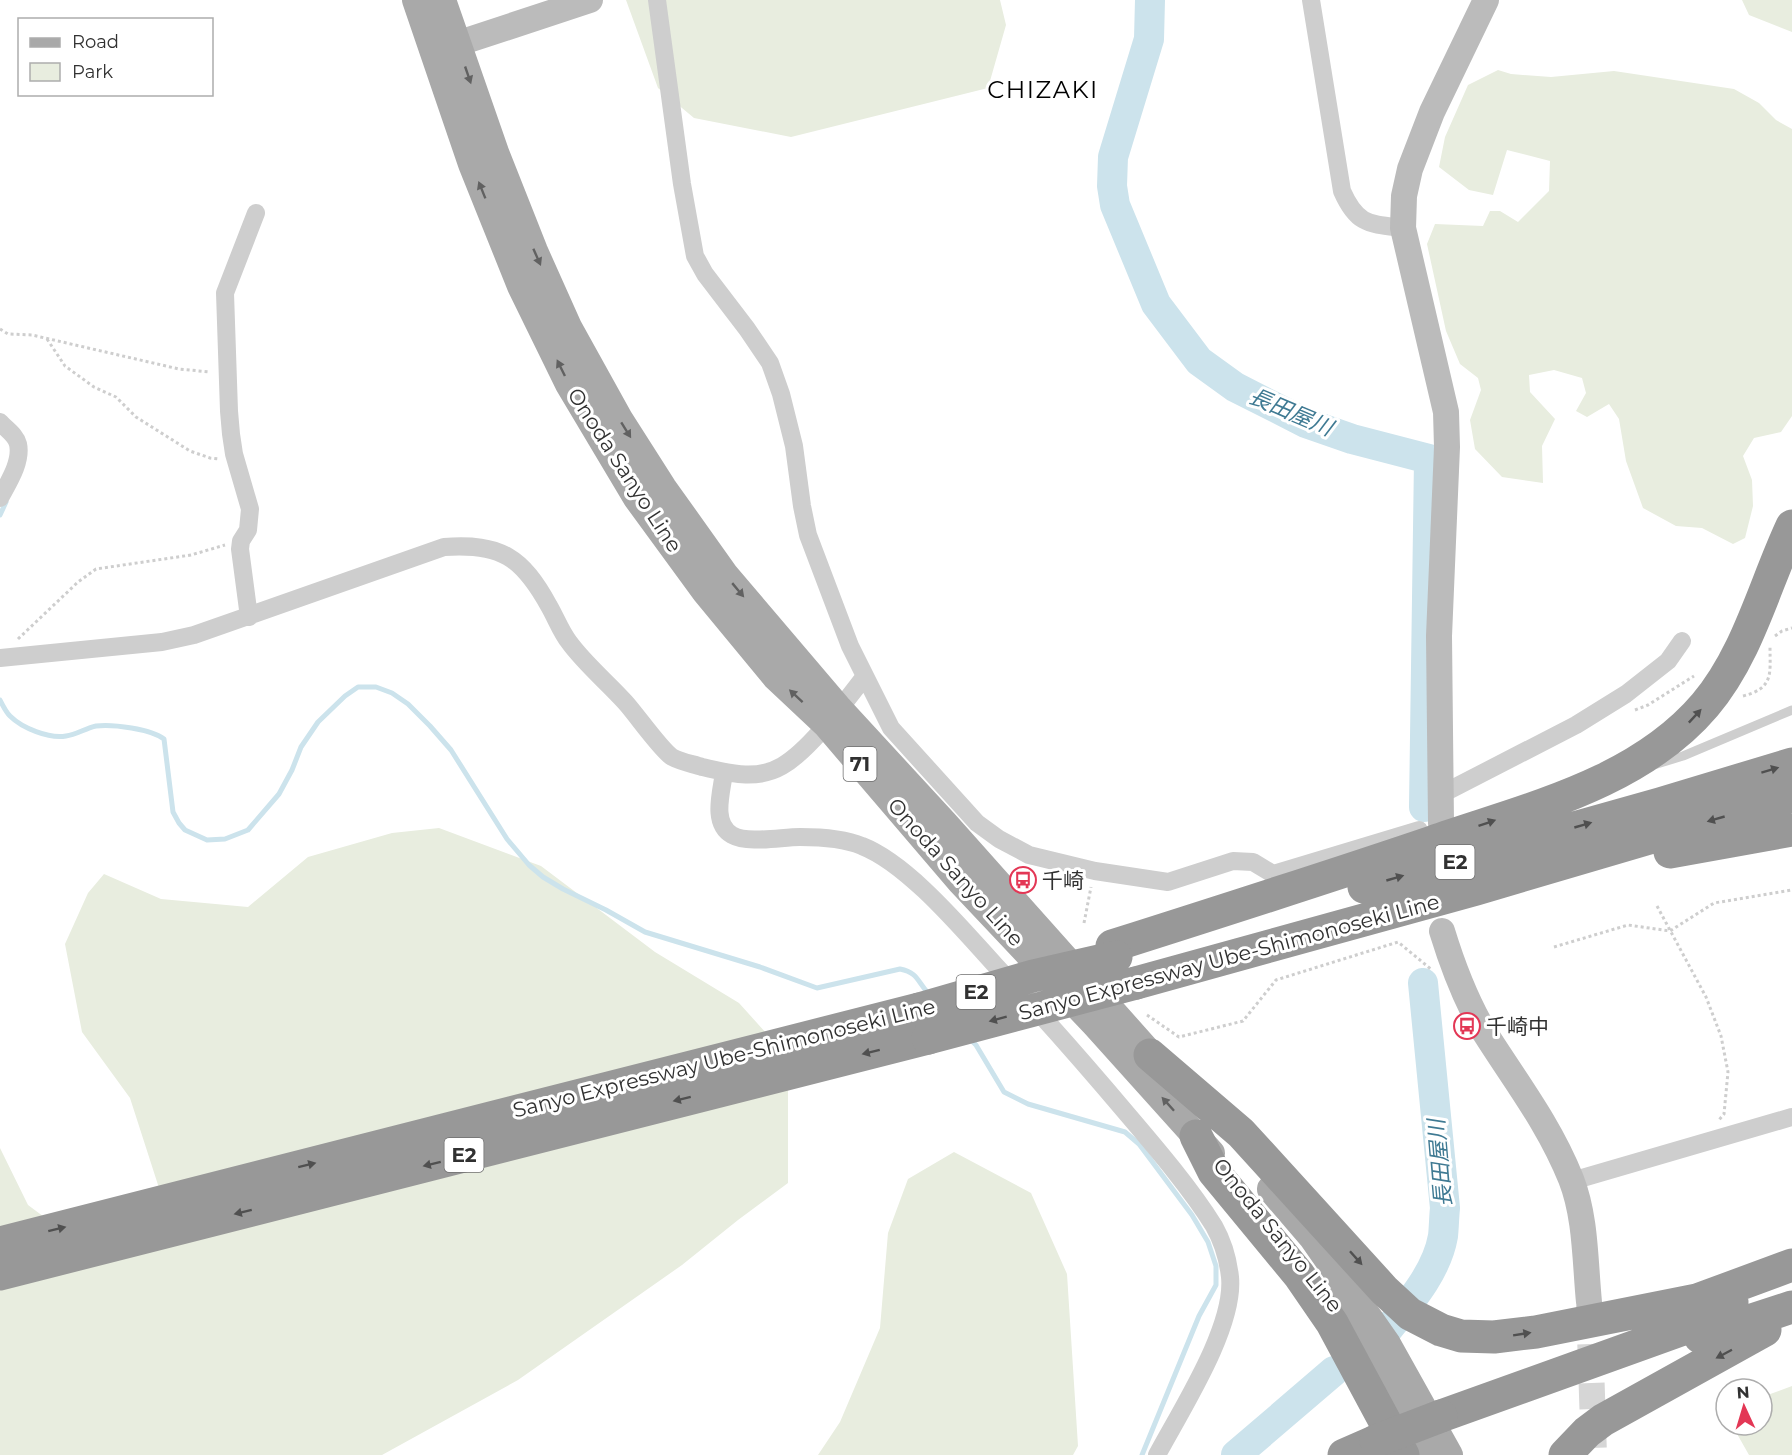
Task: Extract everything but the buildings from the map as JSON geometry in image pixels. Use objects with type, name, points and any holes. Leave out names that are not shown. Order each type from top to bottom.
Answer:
[{"type":"highway","points":[[1114,952],[1535,807],[1614,774],[1644,758],[1689,723],[1718,687],[1750,628],[1792,526]]},
{"type":"highway","name":"Sanyo Expressway Ube-Shimonoseki Line","points":[[0,1274],[924,1024],[1033,976],[1660,804],[1792,764]]},
{"type":"highway","name":"Sanyo Expressway Ube-Shimonoseki Line","points":[[0,1243],[924,1024],[1136,983],[1476,889],[1792,796]]},
{"type":"highway","points":[[1476,889],[1792,830]]},
{"type":"highway","points":[[1150,1055],[1241,1132],[1384,1290],[1410,1314],[1441,1330],[1461,1336],[1479,1337],[1536,1332],[1697,1300],[1792,1267]]},
{"type":"highway","points":[[1196,1136],[1214,1172],[1299,1275],[1332,1323],[1387,1451]]},
{"type":"highway","points":[[1447,1434],[1686,1328],[1792,1267]]},
{"type":"highway","points":[[1344,1455],[1387,1451],[1447,1434],[1650,1355],[1792,1307]]},
{"type":"highway","points":[[1565,1455],[1587,1432],[1611,1415],[1792,1314]]},
{"type":"main road","name":"Onoda Sanyo Line","points":[[416,0],[445,48]]},
{"type":"main road","name":"Onoda Sanyo Line","points":[[442,0],[445,48],[472,164],[521,286],[568,384],[637,498],[705,591],[776,677],[833,717],[944,822],[1262,1178],[1313,1238],[1447,1434]]},
{"type":"main road","name":"Onoda Sanyo Line","points":[[833,717],[961,882],[1095,1024],[1268,1217],[1336,1303],[1369,1352],[1424,1455]]},
{"type":"street","points":[[445,48],[590,0]]},
{"type":"street","points":[[657,0],[682,184],[695,256],[705,274],[770,363],[781,394],[794,446],[808,536],[850,645],[891,728],[977,823],[999,839],[1029,855],[1095,871],[1168,882],[1233,861],[1253,862],[1273,874],[1441,823],[1439,636],[1447,447],[1446,412],[1403,228],[1404,196],[1410,169],[1431,112],[1486,0]]},
{"type":"street","points":[[1311,0],[1342,190],[1347,203],[1361,220],[1403,228]]},
{"type":"street","points":[[249,617],[241,541],[248,530],[250,509],[234,454],[229,411],[225,293],[256,213]]},
{"type":"street","points":[[0,423],[18,444],[18,455],[12,476],[0,498]]},
{"type":"street","points":[[1,657],[162,642],[194,635],[444,547],[471,545],[489,548],[504,554],[522,566],[540,589],[569,642],[625,702],[671,757],[687,763],[741,775],[755,775],[782,767],[796,756],[833,717],[865,676]]},
{"type":"street","points":[[1440,795],[1576,725],[1626,694],[1668,661],[1682,641]]},
{"type":"street","points":[[724,772],[719,816],[723,826],[731,835],[744,839],[799,837],[845,841],[861,845],[882,856],[904,872],[954,921],[1063,1038],[1160,1153],[1214,1226],[1227,1259],[1230,1286],[1228,1306],[1223,1325],[1206,1361],[1157,1455]]},
{"type":"street","points":[[1442,931],[1459,984],[1485,1032],[1549,1130],[1572,1181],[1581,1218],[1589,1302]]},
{"type":"street","points":[[1572,1181],[1792,1117]]},
{"type":"lane","points":[[1614,774],[1683,756],[1792,710]]},
{"type":"path","points":[[0,329],[8,334],[32,335],[179,369],[227,372]]},
{"type":"path","points":[[47,339],[65,366],[94,387],[116,397],[136,417],[190,451],[210,458],[224,459],[234,454]]},
{"type":"path","points":[[1,657],[3,651],[78,582],[96,569],[191,555],[241,541]]},
{"type":"path","points":[[1774,636],[1792,628]]},
{"type":"path","points":[[1739,697],[1766,684],[1770,679],[1770,647]]},
{"type":"path","points":[[1084,923],[1095,871]]},
{"type":"path","points":[[1554,947],[1628,926],[1670,931],[1714,903],[1792,890]]},
{"type":"path","points":[[1657,906],[1706,997],[1721,1036],[1728,1072],[1724,1114],[1698,1144]]},
{"type":"path","points":[[1146,1015],[1179,1037],[1243,1021],[1276,980],[1398,942],[1433,971]]},
{"type":"green space","points":[[626,0],[1000,0],[1006,25],[988,88],[791,137],[694,118],[658,88]]},
{"type":"green space","points":[[1742,0],[1792,0],[1792,32],[1749,15]]},
{"type":"green space","points":[[1498,70],[1511,74],[1551,77],[1614,71],[1734,89],[1759,103],[1776,120],[1792,129],[1792,416],[1781,432],[1754,438],[1743,456],[1752,480],[1753,506],[1745,538],[1733,544],[1702,528],[1676,526],[1643,508],[1626,461],[1619,419],[1609,404],[1587,417],[1576,411],[1586,393],[1582,378],[1554,370],[1529,375],[1530,392],[1555,419],[1542,446],[1543,483],[1502,477],[1475,449],[1470,420],[1481,390],[1478,378],[1460,364],[1446,331],[1427,244],[1435,224],[1483,226],[1490,211],[1500,211],[1518,222],[1549,191],[1550,161],[1507,150],[1493,195],[1469,190],[1439,167],[1445,137],[1468,85]]},
{"type":"green space","points":[[439,828],[541,866],[655,952],[739,1003],[776,1044],[788,1086],[788,1183],[682,1265],[518,1380],[382,1455],[0,1455],[0,1148],[28,1205],[90,1251],[159,1188],[130,1098],[82,1032],[65,944],[88,893],[104,874],[161,899],[248,907],[308,857],[392,833]]},
{"type":"green space","points":[[954,1152],[1031,1193],[1067,1274],[1078,1446],[1073,1455],[818,1455],[840,1422],[880,1328],[888,1233],[908,1179]]},
{"type":"green space","points":[[1792,1386],[1792,1455],[1749,1455],[1739,1437],[1774,1437],[1774,1393]]},
{"type":"waterway","name":"長田屋川","points":[[1150,0],[1149,39],[1113,157],[1112,186],[1115,205],[1156,304],[1199,361],[1235,387],[1306,423],[1352,439],[1429,459],[1424,807]]},
{"type":"waterway","points":[[0,515],[6,502]]},
{"type":"waterway","points":[[0,700],[7,713],[15,720],[52,736],[66,736],[96,726],[112,726],[141,730],[164,739],[173,812],[185,830],[207,840],[225,839],[248,830],[279,794],[301,747],[318,722],[358,687],[376,687],[392,693],[408,704],[430,726],[451,750],[507,839],[529,865],[563,889],[645,932],[760,967],[817,988],[900,969],[911,973],[929,994]]},
{"type":"waterway","name":"長田屋川","points":[[1389,1328],[1429,1273],[1443,1236],[1445,1208],[1423,983]]},
{"type":"waterway","points":[[970,1039],[976,1045],[1004,1092],[1028,1104],[1125,1132],[1139,1144],[1192,1215],[1208,1242],[1216,1266],[1216,1285],[1199,1316],[1142,1455]]},
{"type":"waterway","name":"長田屋川","points":[[1236,1455],[1334,1371]]},
{"type":"tunnel","points":[[1589,1305],[1594,1455]]},
{"type":"place","name":"千崎","points":[[1023,880]]},
{"type":"place","name":"千崎中","points":[[1467,1026]]},
{"type":"district","name":"CHIZAKI","points":[[1043,89]]}]
